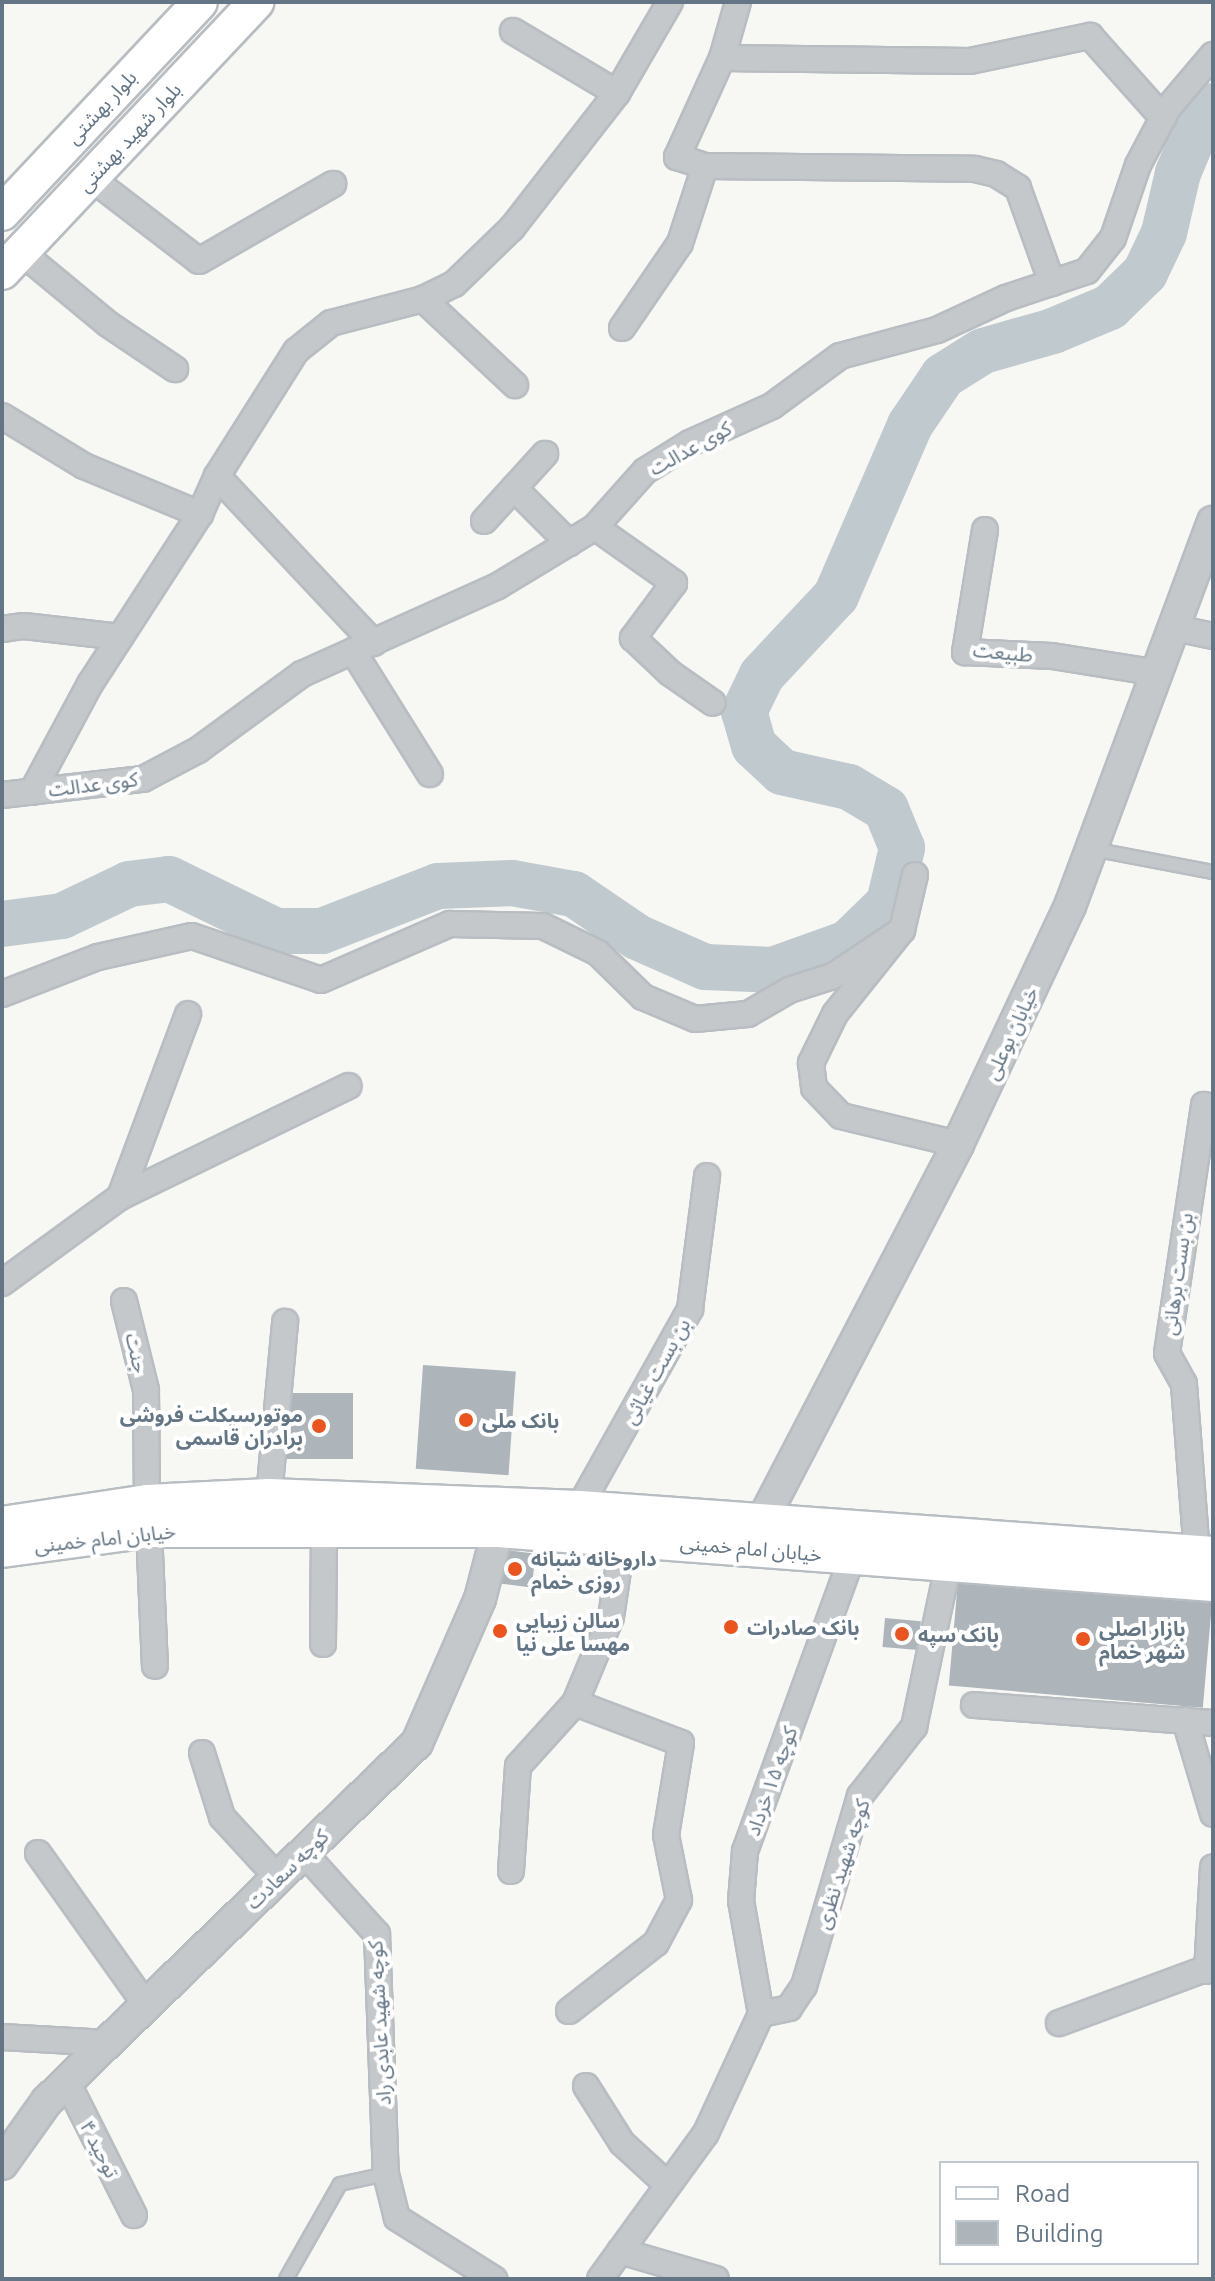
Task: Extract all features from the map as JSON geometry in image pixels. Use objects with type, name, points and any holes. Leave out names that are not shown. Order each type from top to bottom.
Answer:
[{"type":"main road","name":"بلوار بهشتی","points":[[2,213],[200,2]]},
{"type":"main road","name":"بلوار شهید بهشتی","points":[[11,262],[256,2]]},
{"type":"main road","name":"خیابان امام خمینی","points":[[2,1550],[148,1516],[269,1496],[579,1508],[761,1523],[1206,1568]]},
{"type":"main road","name":"خیابان امام خمینی","points":[[2,1524],[148,1516],[324,1527],[498,1530],[852,1557],[1206,1568]]},
{"type":"street","points":[[32,792],[120,637],[200,514],[217,476],[296,351],[331,323],[423,299],[454,284],[512,228],[617,93],[670,2]]},
{"type":"street","points":[[738,2],[722,58],[677,157],[705,166],[975,169],[996,174],[1018,188],[1052,283]]},
{"type":"street","points":[[513,31],[617,93]]},
{"type":"street","points":[[722,58],[970,61],[1090,36],[1163,118]]},
{"type":"street","name":"کوی عدالت","points":[[2,795],[143,779],[198,750],[302,674],[496,587],[569,543],[595,527],[645,471],[772,406],[840,356],[937,330],[1087,271],[1113,238],[1138,165],[1163,118],[1213,55]]},
{"type":"street","points":[[622,328],[680,243],[705,166]]},
{"type":"street","points":[[91,178],[199,261],[333,184]]},
{"type":"street","points":[[11,262],[175,369]]},
{"type":"street","points":[[423,299],[515,385]]},
{"type":"street","points":[[2,416],[84,466],[200,514]]},
{"type":"street","points":[[484,521],[545,454]]},
{"type":"street","points":[[217,476],[364,647],[430,774]]},
{"type":"street","points":[[514,488],[569,543]]},
{"type":"street","name":"خیابان بوعلی","points":[[761,1523],[958,1144],[1092,849],[1213,522]]},
{"type":"street","points":[[595,527],[674,583],[633,638],[670,673],[713,703]]},
{"type":"street","name":"طبيعت","points":[[985,530],[965,652],[1052,656],[1158,673]]},
{"type":"street","points":[[2,629],[24,626],[120,637]]},
{"type":"street","points":[[1175,628],[1213,636]]},
{"type":"street","points":[[915,875],[902,930],[835,1014],[811,1063],[814,1088],[841,1116],[958,1144]]},
{"type":"street","points":[[2,994],[98,957],[192,936],[321,980],[450,924],[543,926],[598,953],[643,997],[695,1019],[748,1014],[789,990],[833,976],[902,930]]},
{"type":"street","points":[[120,1197],[188,1014]]},
{"type":"street","points":[[2,1283],[120,1197],[349,1086]]},
{"type":"street","name":"بن بست برهانی","points":[[1204,1105],[1167,1353],[1184,1384],[1206,1568]]},
{"type":"street","name":"بن بست غیاثی","points":[[579,1508],[690,1309],[707,1176]]},
{"type":"street","name":"جنت","points":[[124,1301],[146,1390],[155,1666]]},
{"type":"street","points":[[269,1496],[285,1322]]},
{"type":"street","points":[[323,1644],[324,1527]]},
{"type":"street","name":"کوچه سعادت","points":[[2,2164],[67,2082],[417,1743],[480,1599],[498,1530]]},
{"type":"street","points":[[511,1871],[518,1766],[575,1703],[611,1617],[623,1538]]},
{"type":"street","name":"کوچه ۱۵ خرداد","points":[[761,2014],[741,1901],[745,1851],[852,1557]]},
{"type":"street","name":"کوچه شهید نظری","points":[[761,2014],[789,2008],[804,1986],[860,1796],[914,1727],[949,1561]]},
{"type":"street","points":[[569,2011],[656,1943],[679,1900],[666,1835],[681,1743],[575,1703]]},
{"type":"street","points":[[974,1705],[1213,1723]]},
{"type":"street","points":[[1185,1720],[1213,1814]]},
{"type":"street","points":[[202,1753],[222,1817],[278,1878]]},
{"type":"street","points":[[38,1853],[146,2005]]},
{"type":"street","name":"کوچه شهید عابدی راد","points":[[304,1853],[377,1934],[386,2174],[397,2218],[494,2279]]},
{"type":"street","points":[[1059,2023],[1210,1968],[1213,1867]]},
{"type":"street","points":[[600,2279],[706,2133],[761,2014]]},
{"type":"street","points":[[2,2037],[108,2043]]},
{"type":"street","name":"توحید ۴","points":[[67,2082],[134,2215]]},
{"type":"street","points":[[586,2086],[622,2143],[668,2185]]},
{"type":"street","points":[[620,2251],[716,2279]]},
{"type":"lane","points":[[1092,849],[1213,872]]},
{"type":"lane","points":[[286,2279],[340,2184],[386,2174]]},
{"type":"building","name":"بانک ملی","points":[[423,1365],[516,1371],[509,1475],[416,1469]]},
{"type":"building","name":"موتورسیکلت فروشی برادران قاسمی","points":[[286,1393],[353,1393],[353,1459],[286,1459]]},
{"type":"building","name":"داروخانه شبانه روزی خمام","points":[[498,1549],[536,1554],[532,1587],[494,1583]]},
{"type":"building","name":"بازار اصلی شهر خمام","points":[[959,1569],[1213,1591],[1203,1708],[949,1686]]},
{"type":"building","name":"بانک سپه","points":[[885,1618],[921,1621],[918,1650],[882,1647]]},
{"type":"waterway","points":[[2,924],[62,916],[129,884],[169,879],[276,931],[322,931],[438,886],[512,883],[574,894],[637,937],[705,967],[773,970],[848,943],[889,903],[902,848],[886,809],[849,787],[782,772],[754,746],[744,712],[762,675],[836,596],[910,425],[943,376],[983,351],[1053,331],[1110,307],[1145,273],[1164,233],[1178,173],[1202,116],[1213,106]]},
{"type":"place","name":"بانک ملی","points":[[466,1420]]},
{"type":"place","name":"موتورسیکلت فروشی برادران قاسمی","points":[[319,1426]]},
{"type":"place","name":"داروخانه شبانه روزی خمام","points":[[515,1569]]},
{"type":"place","name":"بانک صادرات","points":[[731,1627]]},
{"type":"place","name":"سالن زیبایی مهسا علی نیا","points":[[500,1631]]},
{"type":"place","name":"بانک سپه","points":[[902,1634]]},
{"type":"place","name":"بازار اصلی شهر خمام","points":[[1083,1639]]}]
